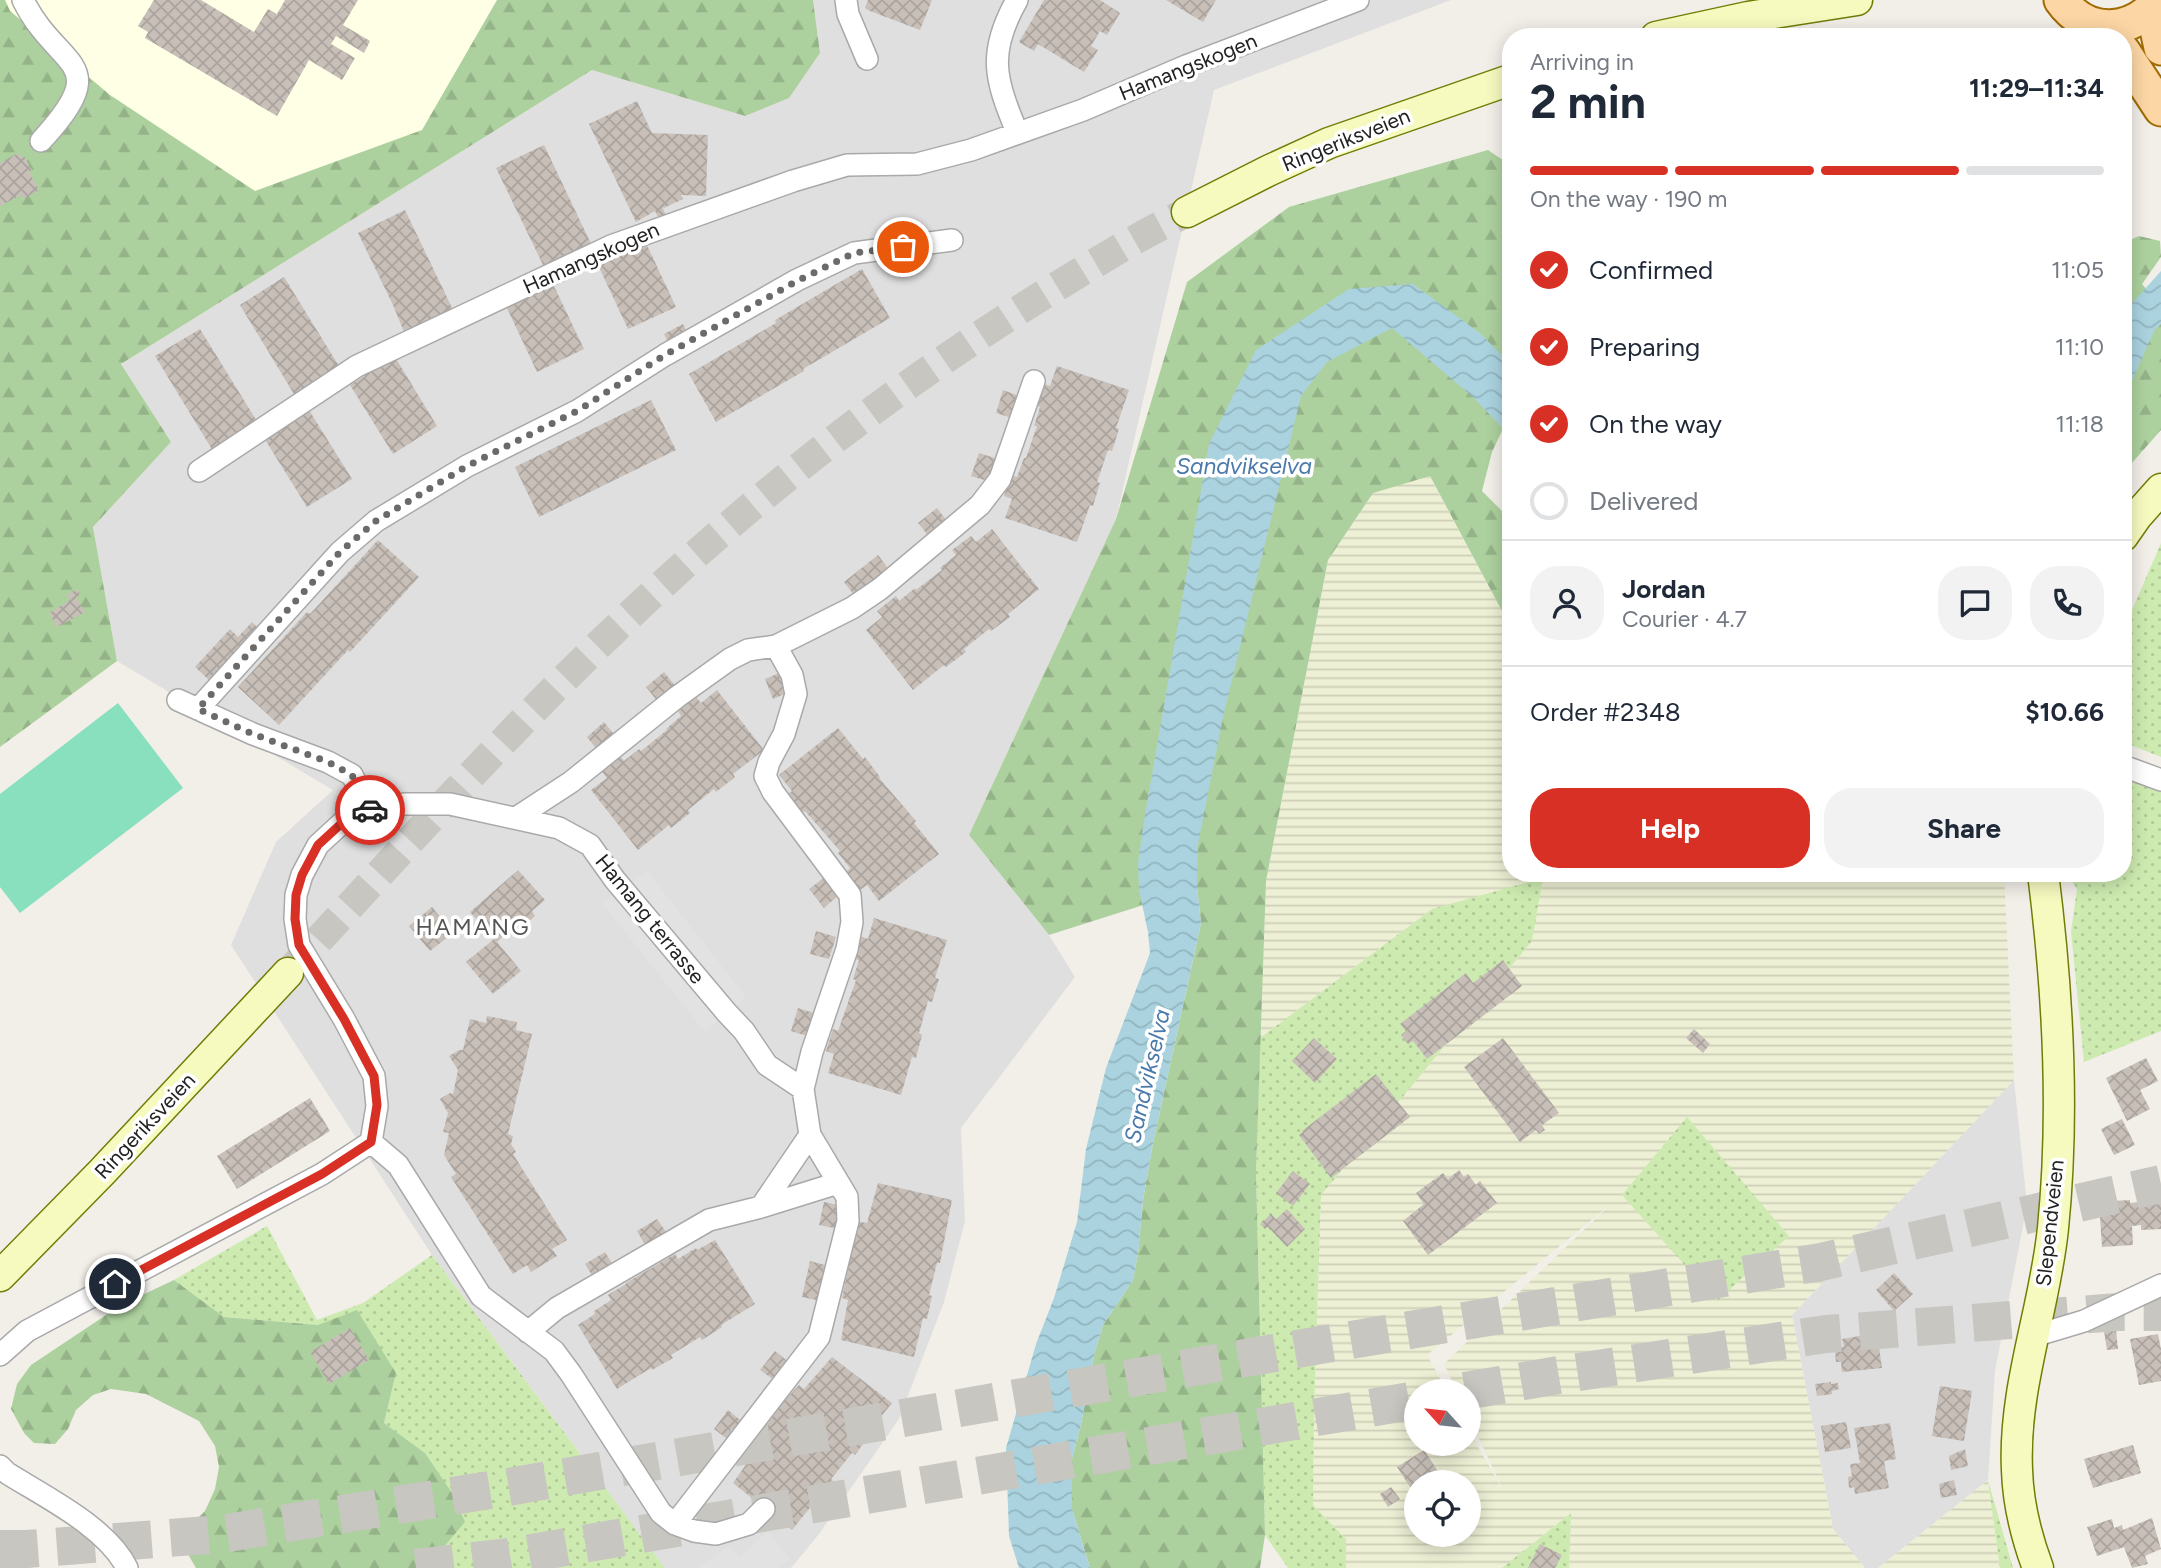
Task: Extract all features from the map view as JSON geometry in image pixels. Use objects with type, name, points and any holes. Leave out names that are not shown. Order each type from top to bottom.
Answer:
[{"type":"main road","points":[[1700,28],[1857,0]]},
{"type":"main road","points":[[2062,0],[2076,16],[2099,28]]},
{"type":"main road","points":[[2118,28],[2142,18],[2159,0]]},
{"type":"main road","points":[[2159,0],[2158,34],[2161,48]]},
{"type":"main road","points":[[2132,66],[2161,110]]},
{"type":"main road","name":"Ringeriksveien","points":[[1187,212],[1329,144],[1502,83]]},
{"type":"main road","points":[[2132,523],[2161,489]]},
{"type":"main road","name":"Slependveien","points":[[2038,1568],[2019,1500],[2017,1468],[2019,1419],[2053,1231],[2057,1186],[2060,1100],[2052,941],[2044,882]]},
{"type":"main road","name":"Ringeriksveien","points":[[0,1276],[102,1172],[288,973]]},
{"type":"street","points":[[23,0],[43,33],[76,68],[79,77],[78,88],[69,107],[41,141]]},
{"type":"street","points":[[846,0],[848,14],[867,59]]},
{"type":"street","points":[[1017,0],[997,49],[996,60],[1003,99],[1017,132]]},
{"type":"street","name":"Hamangskogen","points":[[199,471],[357,366],[611,246],[793,181],[847,166],[917,164],[971,150],[1083,110],[1186,66],[1358,0]]},
{"type":"street","points":[[198,709],[331,561],[376,521],[467,466],[577,411],[665,355],[797,281],[854,253],[951,240]]},
{"type":"street","points":[[516,818],[571,782],[677,697],[730,659],[748,650],[776,646],[852,608],[880,589],[980,505],[1000,480],[1034,381]]},
{"type":"street","points":[[675,1524],[819,1337],[848,1221],[847,1197],[810,1135],[803,1089],[812,1052],[847,949],[852,922],[850,895],[773,792],[765,776],[769,761],[784,734],[796,694],[792,676],[776,646]]},
{"type":"street","points":[[178,700],[253,734],[328,762],[352,775],[370,810]]},
{"type":"street","points":[[2132,769],[2161,780]]},
{"type":"street","name":"Hamang terrasse","points":[[371,1142],[377,1105],[374,1076],[344,1019],[299,945],[295,919],[296,895],[302,875],[318,845],[343,822],[370,810],[404,804],[450,804],[516,818],[559,828],[590,845],[615,880],[744,1031],[767,1065],[803,1089]]},
{"type":"street","points":[[761,1207],[810,1135]]},
{"type":"street","points":[[0,1355],[27,1331],[322,1174],[371,1142],[398,1165],[481,1296],[554,1351],[661,1513],[675,1524],[694,1531],[716,1534],[749,1524],[764,1509]]},
{"type":"street","points":[[528,1332],[557,1308],[709,1220],[838,1183]]},
{"type":"street","points":[[2034,1336],[2084,1321],[2161,1285]]},
{"type":"street","points":[[0,1466],[99,1532],[122,1558],[127,1568]]},
{"type":"shaded area","points":[[5,0],[497,0],[423,130],[255,191],[110,95],[10,11]]},
{"type":"shaded area","points":[[813,0],[1451,0],[1214,90],[1116,519],[969,835],[1049,935],[1075,977],[961,1128],[965,1221],[944,1302],[899,1419],[819,1534],[791,1568],[665,1568],[432,1255],[231,945],[276,842],[333,790],[117,661],[93,527],[171,442],[121,364],[592,70],[745,116],[820,53]]},
{"type":"shaded area","points":[[1429,475],[1502,611],[1502,882],[2004,882],[2014,1080],[1792,1315],[1833,1529],[1865,1568],[1569,1568],[1571,1513],[1502,1568],[1346,1568],[1346,1539],[1313,1505],[1321,1195],[1532,941],[1432,909],[1260,1038],[1266,881],[1328,560],[1373,492]],"holes":[[[1611,1204],[1444,1364],[1451,1379],[1481,1379],[1481,1443],[1503,1490],[1481,1452],[1481,1456],[1404,1456],[1404,1379],[1440,1379],[1427,1355]]]},
{"type":"shaded area","points":[[647,871],[746,997],[705,1032],[602,903]]},
{"type":"shaded area","points":[[2014,1080],[2027,1205],[1995,1371],[1988,1480],[1878,1568],[1865,1568],[1833,1529],[1792,1315]]},
{"type":"shaded area","points":[[1988,1480],[2000,1568],[1878,1568]]},
{"type":"shaded area","points":[[768,1532],[790,1559],[778,1568],[697,1568],[729,1546],[739,1557]]},
{"type":"green space","points":[[0,0],[5,0],[10,11],[110,95],[255,191],[422,130],[497,0],[813,0],[820,53],[789,98],[745,116],[592,70],[121,364],[171,442],[93,527],[117,661],[0,747]]},
{"type":"green space","points":[[1488,150],[1502,160],[1502,431],[1492,452],[1482,491],[1502,511],[1502,611],[1430,476],[1373,493],[1328,560],[1266,881],[1256,1171],[1265,1535],[1260,1568],[1090,1568],[1072,1509],[1072,1459],[1103,1325],[1133,1280],[1153,1143],[1201,923],[1197,888],[1049,935],[969,835],[1116,519],[1187,282],[1289,207]]},
{"type":"green space","points":[[2139,236],[2160,241],[2161,257],[2142,284],[2161,306],[2161,430],[2132,463],[2132,239]]},
{"type":"green space","points":[[2161,543],[2161,757],[2132,746],[2132,610]]},
{"type":"green space","points":[[118,703],[183,788],[20,913],[0,887],[0,794]]},
{"type":"green space","points":[[2132,778],[2161,790],[2161,1031],[2084,1062],[2071,932],[2077,889],[2073,882],[2132,882]]},
{"type":"green space","points":[[1529,882],[1542,882],[1532,941],[1321,1195],[1313,1505],[1346,1539],[1346,1568],[1288,1568],[1265,1535],[1256,1171],[1260,1038],[1432,909]]},
{"type":"green space","points":[[1687,1117],[1789,1236],[1717,1301],[1622,1195]]},
{"type":"green space","points":[[267,1226],[317,1320],[363,1303],[432,1255],[665,1568],[437,1568],[425,1453],[384,1423],[396,1373],[318,1325],[224,1317],[174,1280]]},
{"type":"green space","points":[[174,1280],[224,1317],[318,1325],[357,1310],[396,1373],[384,1423],[425,1453],[452,1493],[465,1522],[437,1555],[437,1568],[196,1568],[183,1546],[187,1529],[205,1511],[215,1489],[219,1467],[215,1446],[199,1421],[146,1394],[111,1389],[93,1395],[76,1410],[68,1429],[55,1444],[34,1443],[24,1433],[11,1409],[17,1384],[31,1365],[121,1305]]},
{"type":"green space","points":[[1988,1480],[2013,1568],[2000,1568]]},
{"type":"green space","points":[[1571,1513],[1569,1568],[1502,1568]]},
{"type":"water","points":[[2161,271],[2161,324],[2155,329],[2132,381],[2132,304]]},
{"type":"water","name":"Sandvikselva","points":[[1413,284],[1481,334],[1502,356],[1502,428],[1474,398],[1392,328],[1327,362],[1301,396],[1223,717],[1198,844],[1197,887],[1201,923],[1153,1143],[1133,1280],[1103,1325],[1072,1459],[1072,1509],[1090,1568],[1019,1568],[1009,1536],[1006,1448],[1036,1344],[1054,1298],[1077,1222],[1086,1149],[1106,1068],[1150,953],[1139,890],[1138,863],[1209,444],[1256,350],[1349,289]]},
{"type":"building","points":[[154,0],[201,0],[254,32],[268,9],[277,14],[285,0],[358,0],[343,25],[370,41],[364,53],[336,36],[331,44],[355,58],[342,80],[309,60],[277,116],[145,38],[148,32],[138,26]]},
{"type":"building","points":[[868,0],[932,0],[920,30],[870,11],[865,8]]},
{"type":"building","points":[[1044,0],[1100,0],[1120,13],[1107,35],[1100,31],[1091,46],[1098,50],[1084,72],[1038,44],[1034,51],[1019,42]]},
{"type":"building","points":[[1166,0],[1216,0],[1203,22]]},
{"type":"building","points":[[637,101],[652,133],[708,135],[706,196],[681,195],[683,199],[662,207],[666,215],[659,219],[655,211],[636,222],[589,124]]},
{"type":"building","points":[[544,145],[594,250],[547,273],[496,168]]},
{"type":"building","points":[[18,153],[21,158],[24,156],[32,170],[29,172],[39,190],[23,199],[21,195],[0,206],[0,163]]},
{"type":"building","points":[[405,210],[456,316],[407,339],[358,233]]},
{"type":"building","points":[[645,241],[676,307],[628,329],[597,263]]},
{"type":"building","points":[[862,269],[890,318],[716,422],[689,374]]},
{"type":"building","points":[[284,277],[342,371],[297,399],[240,305]]},
{"type":"building","points":[[553,284],[584,349],[537,372],[506,306]]},
{"type":"building","points":[[683,324],[688,334],[669,344],[664,334]]},
{"type":"building","points":[[200,329],[258,423],[213,451],[155,356]]},
{"type":"building","points":[[395,357],[437,426],[393,454],[350,385],[365,376],[362,370]]},
{"type":"building","points":[[1057,366],[1129,390],[1116,428],[1119,429],[1112,451],[1108,450],[1097,482],[1100,483],[1093,506],[1090,505],[1077,542],[1005,518],[1012,499],[1004,496],[1011,475],[1017,477],[1026,458],[1037,426],[1034,426],[1040,407],[1035,405],[1042,383],[1050,386]]},
{"type":"building","points":[[1003,390],[1022,397],[1015,419],[996,413]]},
{"type":"building","points":[[651,400],[676,450],[539,517],[515,467]]},
{"type":"building","points":[[309,410],[352,479],[307,507],[264,438]]},
{"type":"building","points":[[979,453],[998,459],[991,482],[971,476]]},
{"type":"building","points":[[937,508],[949,524],[931,539],[918,523]]},
{"type":"building","points":[[992,529],[1039,589],[1008,614],[1010,617],[991,631],[989,629],[964,649],[966,652],[946,667],[944,665],[913,690],[866,630],[882,617],[877,611],[896,596],[899,601],[942,570],[940,568],[956,555],[952,550],[971,536],[976,542]]},
{"type":"building","points":[[378,540],[419,577],[279,725],[238,687]]},
{"type":"building","points":[[878,555],[890,571],[867,590],[864,586],[854,595],[844,582]]},
{"type":"building","points":[[77,589],[80,595],[76,597],[85,612],[57,627],[49,613],[70,600],[67,595]]},
{"type":"building","points":[[252,622],[260,630],[211,682],[195,667],[230,629],[238,637]]},
{"type":"building","points":[[664,672],[677,688],[659,703],[646,687]]},
{"type":"building","points":[[779,673],[787,693],[773,699],[765,679]]},
{"type":"building","points":[[717,690],[764,750],[733,774],[735,777],[716,792],[714,789],[688,810],[690,813],[671,828],[669,825],[638,850],[591,790],[607,778],[602,772],[621,757],[624,761],[667,730],[681,716],[678,711],[696,697],[701,703]]},
{"type":"building","points":[[604,722],[617,738],[599,752],[587,737]]},
{"type":"building","points":[[838,728],[863,759],[865,757],[939,854],[879,901],[867,885],[860,890],[846,872],[850,868],[838,853],[840,851],[805,811],[800,815],[785,797],[792,791],[779,775]]},
{"type":"building","points":[[518,870],[545,900],[532,911],[535,916],[512,936],[509,931],[497,942],[521,971],[493,994],[466,962],[494,939],[470,912]]},
{"type":"building","points":[[825,877],[839,895],[824,908],[809,889]]},
{"type":"building","points":[[432,907],[453,933],[430,951],[409,926]]},
{"type":"building","points":[[874,918],[947,940],[935,978],[939,979],[932,1002],[928,1001],[919,1033],[922,1035],[916,1058],[912,1057],[901,1095],[828,1073],[834,1054],[826,1051],[833,1029],[838,1031],[856,980],[853,979],[859,960],[854,959],[860,936],[868,939]]},
{"type":"building","points":[[816,931],[836,937],[829,959],[810,954]]},
{"type":"building","points":[[1503,960],[1522,986],[1427,1059],[1413,1041],[1408,1044],[1401,1035],[1406,1031],[1400,1024],[1466,973],[1473,983]]},
{"type":"building","points":[[798,1008],[817,1014],[810,1037],[791,1031]]},
{"type":"building","points":[[487,1016],[517,1022],[516,1030],[532,1034],[508,1134],[513,1136],[511,1144],[516,1152],[513,1154],[567,1240],[552,1249],[557,1256],[531,1272],[527,1265],[513,1274],[451,1177],[456,1174],[444,1155],[449,1133],[443,1132],[448,1113],[440,1099],[453,1094],[458,1070],[449,1056],[463,1050],[470,1019],[486,1023]]},
{"type":"building","points":[[1694,1029],[1710,1044],[1703,1053],[1686,1038]]},
{"type":"building","points":[[1314,1038],[1337,1059],[1315,1083],[1292,1061]]},
{"type":"building","points":[[1503,1038],[1559,1113],[1542,1125],[1545,1130],[1539,1134],[1536,1130],[1520,1142],[1464,1067]]},
{"type":"building","points":[[2146,1058],[2158,1081],[2140,1090],[2150,1109],[2127,1121],[2106,1078]]},
{"type":"building","points":[[1376,1074],[1410,1117],[1331,1178],[1299,1135]]},
{"type":"building","points":[[310,1098],[330,1131],[237,1189],[217,1156]]},
{"type":"building","points":[[2122,1119],[2135,1145],[2114,1155],[2101,1129]]},
{"type":"building","points":[[1459,1170],[1464,1177],[1468,1174],[1476,1185],[1480,1181],[1497,1203],[1428,1255],[1403,1221],[1424,1204],[1416,1193],[1443,1173],[1448,1179]]},
{"type":"building","points":[[1293,1171],[1310,1184],[1293,1206],[1276,1193]]},
{"type":"building","points":[[878,1183],[952,1200],[940,1263],[937,1263],[929,1295],[932,1296],[927,1319],[923,1318],[914,1357],[841,1340],[848,1300],[842,1298],[854,1241],[860,1222],[867,1223]]},
{"type":"building","points":[[2161,1184],[2161,1229],[2141,1230],[2141,1225],[2132,1226],[2133,1245],[2102,1247],[2099,1202],[2139,1202],[2138,1185]]},
{"type":"building","points":[[824,1202],[844,1206],[839,1229],[819,1225]]},
{"type":"building","points":[[1287,1209],[1305,1229],[1287,1247],[1268,1227],[1265,1229],[1260,1224],[1271,1214],[1276,1219]]},
{"type":"building","points":[[657,1219],[666,1232],[645,1245],[637,1231]]},
{"type":"building","points":[[715,1240],[755,1304],[702,1340],[700,1337],[671,1355],[673,1358],[617,1389],[578,1325],[611,1300],[608,1295],[626,1283],[675,1254],[678,1259]]},
{"type":"building","points":[[605,1252],[613,1265],[593,1277],[585,1264]]},
{"type":"building","points":[[810,1261],[825,1265],[822,1277],[827,1278],[821,1301],[802,1297]]},
{"type":"building","points":[[1894,1273],[1913,1294],[1894,1311],[1876,1290]]},
{"type":"building","points":[[350,1328],[369,1360],[329,1384],[310,1352]]},
{"type":"building","points":[[2116,1330],[2118,1349],[2107,1350],[2104,1331]]},
{"type":"building","points":[[1877,1333],[1882,1368],[1842,1372],[1841,1362],[1836,1362],[1835,1351],[1839,1350],[1838,1347],[1844,1347],[1842,1339]]},
{"type":"building","points":[[2158,1334],[2161,1381],[2139,1385],[2130,1339]]},
{"type":"building","points":[[775,1351],[791,1364],[777,1382],[760,1370]]},
{"type":"building","points":[[832,1357],[892,1403],[867,1434],[869,1436],[855,1455],[852,1453],[831,1479],[834,1482],[792,1530],[733,1483],[757,1449],[752,1445],[785,1400],[799,1385],[804,1389]]},
{"type":"building","points":[[1838,1383],[1839,1389],[1832,1391],[1832,1394],[1817,1396],[1815,1384]]},
{"type":"building","points":[[1940,1386],[1972,1391],[1964,1441],[1932,1436]]},
{"type":"building","points":[[728,1410],[744,1423],[730,1441],[714,1429]]},
{"type":"building","points":[[1846,1422],[1851,1448],[1825,1452],[1821,1426]]},
{"type":"building","points":[[1890,1423],[1896,1459],[1884,1461],[1889,1488],[1855,1494],[1854,1487],[1849,1488],[1848,1477],[1852,1476],[1850,1464],[1860,1463],[1854,1428]]},
{"type":"building","points":[[2133,1445],[2141,1473],[2093,1488],[2084,1459]]},
{"type":"building","points":[[1965,1449],[1968,1466],[1951,1470],[1949,1456]]},
{"type":"building","points":[[1414,1456],[1428,1456],[1437,1470],[1404,1470],[1404,1478],[1397,1467]]},
{"type":"building","points":[[1954,1480],[1957,1495],[1941,1498],[1939,1484]]},
{"type":"building","points":[[1391,1487],[1400,1499],[1388,1507],[1380,1494]]},
{"type":"building","points":[[2152,1518],[2161,1549],[2145,1556],[2148,1564],[2132,1568],[2124,1547],[2097,1556],[2087,1527],[2112,1519],[2114,1528],[2122,1525],[2123,1530]]},
{"type":"building","points":[[1540,1544],[1562,1555],[1555,1568],[1528,1568]]},
{"type":"tunnel","points":[[288,973],[563,680],[660,587],[750,507],[844,432],[992,327],[1078,273],[1187,212]]},
{"type":"tunnel","points":[[0,1549],[221,1534],[514,1486],[1320,1345],[1821,1262],[2161,1184]]},
{"type":"tunnel","points":[[1481,1388],[1826,1334],[2118,1312],[2161,1312]]},
{"type":"tunnel","points":[[416,1568],[508,1557],[1404,1402]]},
{"type":"way so far","points":[[370,810],[352,775],[328,762],[253,734],[198,709],[286,609],[340,552],[376,521],[467,466],[577,411],[665,355],[797,281],[854,253],[903,247]]},
{"type":"district","name":"HAMANG","points":[[473,927]]},
{"type":"route","points":[[115,1284],[322,1174],[371,1142],[377,1105],[374,1076],[344,1019],[299,945],[295,919],[296,895],[302,875],[318,845],[343,822],[370,810]]}]
